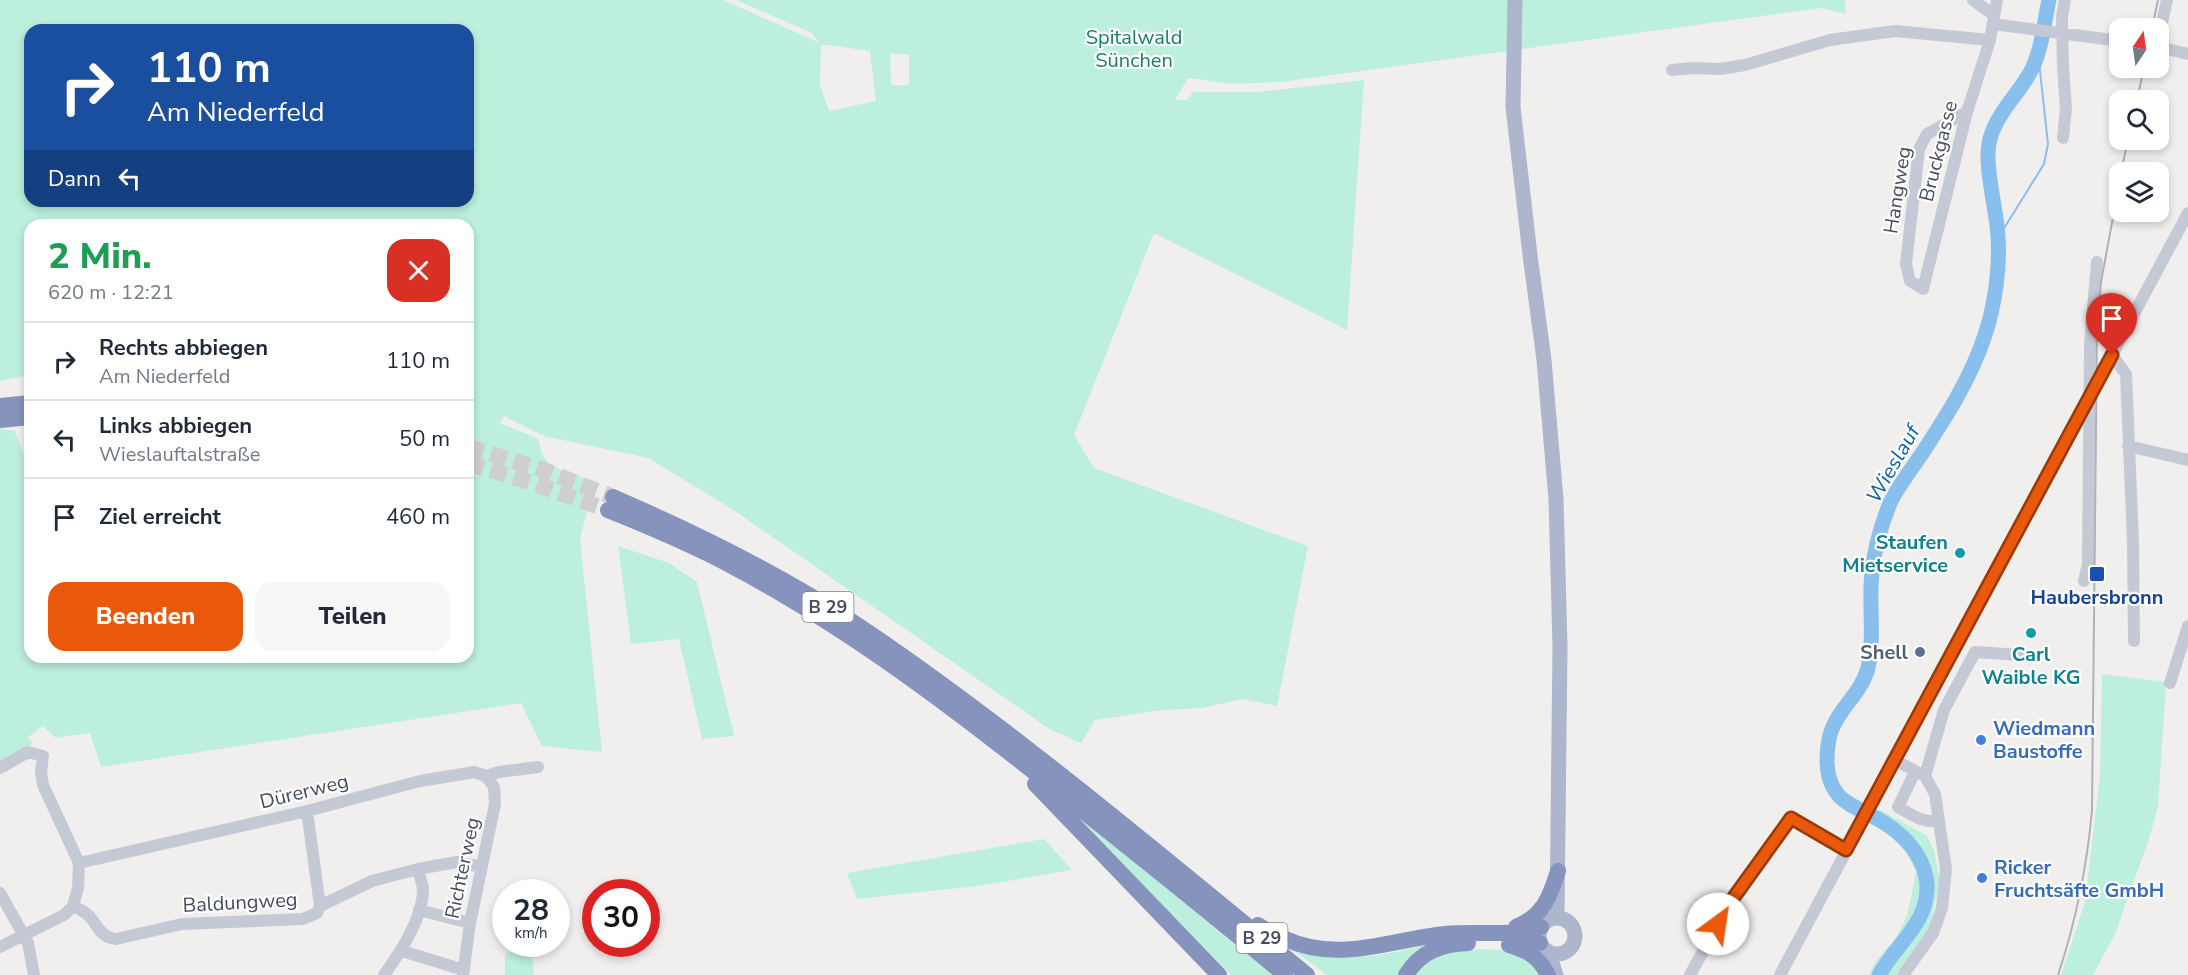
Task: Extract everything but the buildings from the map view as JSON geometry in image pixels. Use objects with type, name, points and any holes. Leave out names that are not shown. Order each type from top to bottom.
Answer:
[{"type":"highway","points":[[0,406],[24,410]]},
{"type":"highway","points":[[0,420],[24,411]]},
{"type":"highway","name":"B 29","points":[[1285,975],[1003,747],[929,692],[821,618],[728,564],[659,531],[611,504],[730,551],[851,621],[986,716],[1174,864],[1307,975]]},
{"type":"highway","points":[[1003,747],[1013,762],[1219,975]]},
{"type":"highway","points":[[1406,975],[1420,957],[1432,950],[1496,938],[1536,917],[1548,900],[1558,871]]},
{"type":"highway","points":[[1217,900],[1234,908],[1262,928],[1316,949],[1347,951],[1380,947],[1442,934],[1548,944]]},
{"type":"highway","points":[[1496,938],[1531,953],[1548,975]]},
{"type":"main road","points":[[1515,0],[1513,107],[1544,360],[1556,499],[1560,646],[1557,918]]},
{"type":"main road","points":[[1548,944],[1572,947],[1576,936],[1575,930],[1568,921],[1557,918],[1548,920],[1548,944],[1557,975]]},
{"type":"street","points":[[1973,0],[1993,19],[2026,28],[2109,40]]},
{"type":"street","name":"Bruckgasse","points":[[1923,289],[1967,112],[1990,40],[1997,0]]},
{"type":"street","points":[[2063,138],[2066,108],[2060,34],[2066,0]]},
{"type":"street","points":[[2163,18],[2167,0]]},
{"type":"street","points":[[1672,70],[1745,66],[1830,40],[1895,31],[1990,40]]},
{"type":"street","points":[[2169,50],[2188,54]]},
{"type":"street","name":"Hangweg","points":[[1923,289],[1910,281],[1906,264],[1919,149],[1927,134],[1967,112]]},
{"type":"street","points":[[1784,973],[1846,850],[2188,213]]},
{"type":"street","points":[[2084,581],[2088,564],[2089,398],[2092,308],[2097,262]]},
{"type":"street","points":[[2112,355],[2126,374],[2133,542],[2134,641]]},
{"type":"street","points":[[2128,446],[2188,460]]},
{"type":"street","points":[[2170,683],[2188,626]]},
{"type":"street","points":[[1939,821],[1929,822],[1918,819],[1898,807],[1920,774],[1944,711],[1975,652],[2020,655]]},
{"type":"street","points":[[0,768],[28,752],[43,756],[41,772],[43,785],[80,863],[78,888],[73,906],[64,915],[0,947]]},
{"type":"street","points":[[1894,760],[1920,774],[1935,794],[1946,869],[1942,908],[1933,933],[1904,974]]},
{"type":"street","name":"Dürerweg","points":[[80,863],[307,811],[420,781],[474,772],[486,776],[538,767]]},
{"type":"street","name":"Richterweg","points":[[402,951],[464,973],[471,923],[495,804],[494,787],[486,776]]},
{"type":"street","points":[[307,811],[321,906]]},
{"type":"street","points":[[1690,975],[1729,904],[1791,818],[1846,850]]},
{"type":"street","name":"Baldungweg","points":[[73,906],[89,916],[107,938],[116,939],[182,924],[303,919],[317,913],[321,906],[372,880],[458,862],[482,867]]},
{"type":"street","points":[[384,975],[402,951],[419,910],[423,888],[418,869]]},
{"type":"street","points":[[0,893],[28,943],[34,975]]},
{"type":"street","points":[[419,910],[471,923]]},
{"type":"green space","name":"Spitalwald Sünchen","points":[[0,0],[723,0],[820,43],[812,33],[736,0],[1845,0],[1846,14],[1821,8],[1281,82],[1231,84],[1188,78],[1175,100],[1187,100],[1193,92],[1258,92],[1364,80],[1347,330],[1154,233],[1074,435],[1094,468],[1308,546],[1277,706],[1243,699],[1202,708],[1163,710],[1095,720],[1081,743],[1051,730],[732,509],[648,458],[544,436],[504,416],[500,423],[538,439],[548,463],[594,484],[580,539],[602,752],[542,746],[521,703],[101,767],[90,733],[56,738],[43,726],[28,737],[33,744],[0,763],[0,429],[15,431],[24,456],[24,663],[474,663],[474,219],[24,219],[24,376],[0,381]],"holes":[[[821,44],[870,51],[876,101],[829,111],[820,85]],[[890,53],[909,55],[909,85],[891,85]]]},
{"type":"green space","points":[[618,546],[669,563],[697,582],[734,736],[702,739],[679,639],[631,644]]},
{"type":"green space","points":[[2102,674],[2166,682],[2158,807],[2115,934],[2093,975],[2061,975],[2085,902],[2100,776]]},
{"type":"green space","points":[[1063,804],[1272,975],[1231,975]]},
{"type":"green space","points":[[1879,809],[1927,836],[1934,851],[1940,881],[1929,930],[1898,975],[1869,975],[1876,961],[1895,939],[1907,916],[1916,872],[1902,843],[1872,822]]},
{"type":"green space","points":[[1044,839],[1072,870],[978,886],[857,899],[847,873]]},
{"type":"green space","points":[[1443,940],[1402,975],[1327,975],[1284,943],[1330,956],[1358,957],[1401,951]]},
{"type":"green space","points":[[1482,949],[1520,951],[1544,975],[1412,975],[1415,970],[1448,951]]},
{"type":"green space","points":[[505,957],[532,957],[534,975],[505,975]]},
{"type":"waterway","name":"Wieslauf","points":[[1879,975],[1920,916],[1927,892],[1926,878],[1916,852],[1907,841],[1885,823],[1848,803],[1836,792],[1832,786],[1827,766],[1829,739],[1836,720],[1860,687],[1868,668],[1871,648],[1873,564],[1887,511],[1898,489],[1957,397],[1973,367],[1989,323],[1998,261],[1997,226],[1988,161],[1990,139],[2003,111],[2032,69],[2049,0]]},
{"type":"waterway","points":[[1998,238],[2044,164],[2048,144],[2038,53]]},
{"type":"tunnel","points":[[474,449],[541,469],[613,497]]},
{"type":"tunnel","points":[[474,465],[608,510]]},
{"type":"railway","points":[[2154,18],[2158,0]]},
{"type":"railway","points":[[2139,90],[2142,78]]},
{"type":"railway","points":[[2123,162],[2126,150]]},
{"type":"railway","points":[[2058,975],[2080,894],[2092,810],[2097,332],[2101,282],[2112,222]]},
{"type":"place","name":"Staufen Mietservice","points":[[1960,553]]},
{"type":"place","name":"Haubersbronn","points":[[2097,574]]},
{"type":"place","name":"Carl Waible KG","points":[[2031,633]]},
{"type":"place","name":"Shell","points":[[1920,652]]},
{"type":"place","name":"Wiedmann Baustoffe","points":[[1981,740]]},
{"type":"place","name":"Ricker Fruchtsäfte GmbH","points":[[1982,878]]},
{"type":"route","points":[[1718,924],[1729,904],[1791,818],[1846,850],[2112,355]]}]
